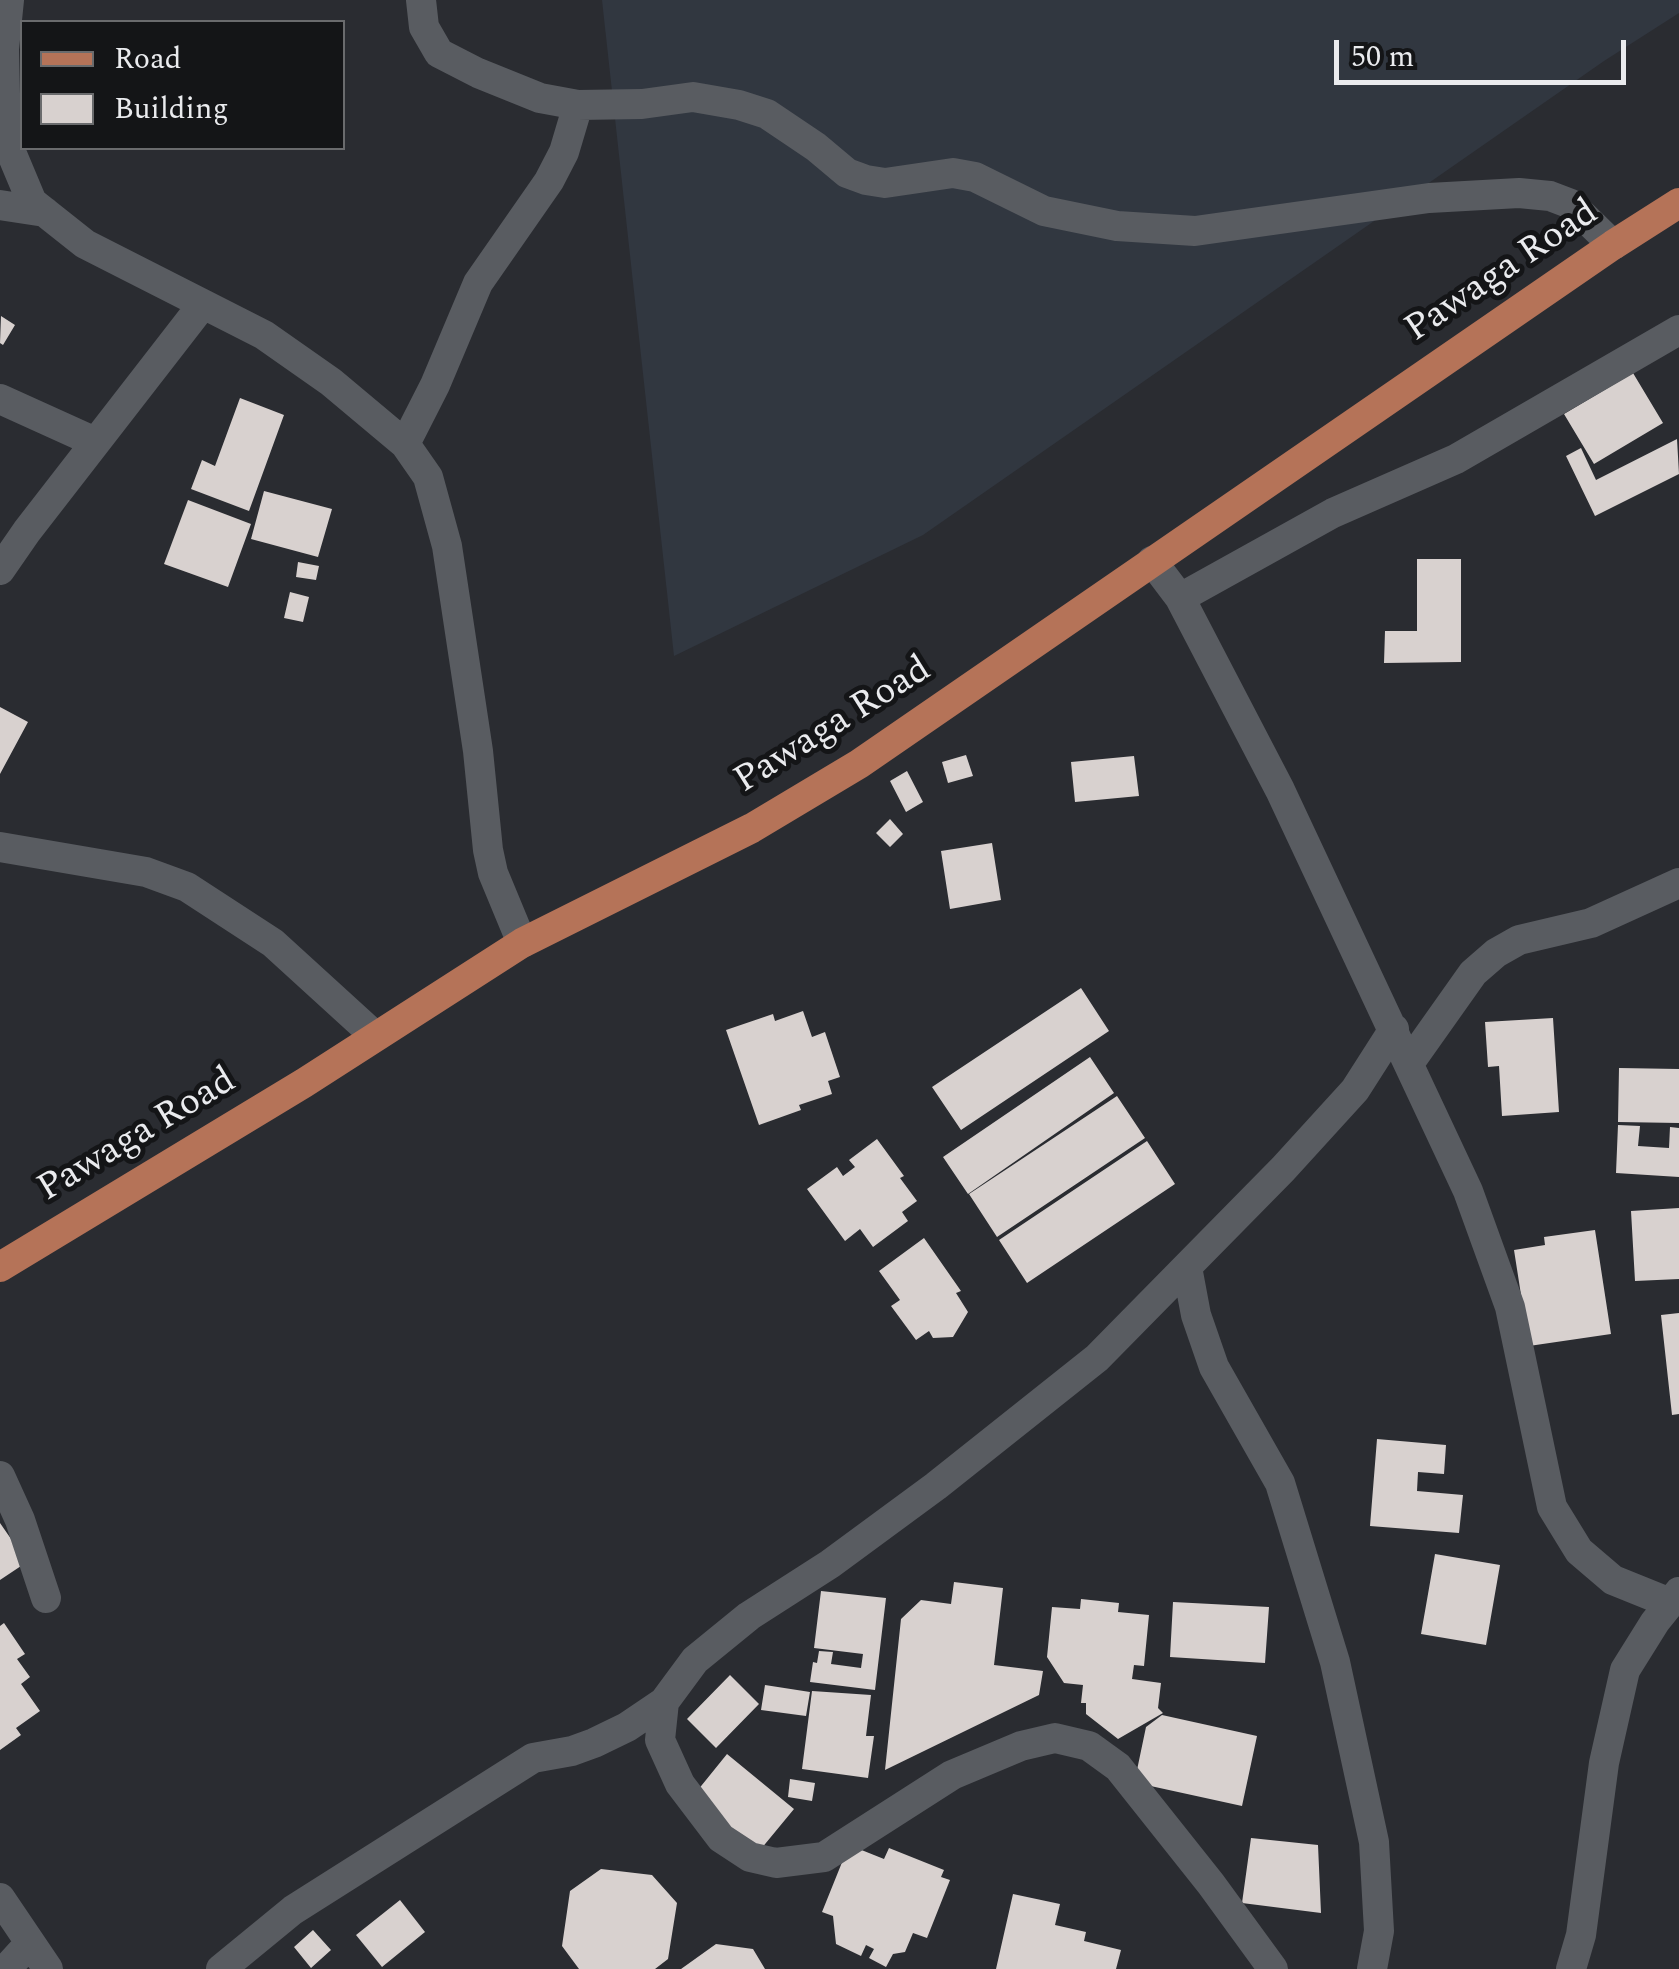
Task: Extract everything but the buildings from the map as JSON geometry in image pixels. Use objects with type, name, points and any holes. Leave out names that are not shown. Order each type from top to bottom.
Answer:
[{"type":"main road","name":"Pawaga Road","points":[[0,1267],[304,1083],[522,944],[752,828],[860,764],[1679,203]]},
{"type":"street","points":[[9,0],[4,49],[6,140],[32,202],[86,244],[264,335],[372,414],[405,444],[428,477],[448,546],[492,874],[522,944]]},
{"type":"street","points":[[421,0],[424,27],[439,53],[478,73],[540,98],[578,105],[642,104],[693,97],[739,105],[767,114],[847,173],[866,180],[886,183],[953,172],[975,177],[1044,211],[1117,226],[1196,230],[1429,198],[1519,193],[1550,196],[1572,204],[1613,245]]},
{"type":"street","points":[[405,444],[478,283],[564,152],[578,105]]},
{"type":"street","points":[[0,205],[45,212]]},
{"type":"street","points":[[0,570],[203,304]]},
{"type":"street","points":[[1180,598],[1333,513],[1456,458],[1677,334]]},
{"type":"street","points":[[0,399],[95,442]]},
{"type":"street","points":[[1152,561],[1180,598],[1280,790],[1468,1190],[1510,1307],[1552,1507],[1579,1551],[1613,1580],[1674,1597],[1626,1670],[1621,1686],[1604,1763],[1582,1935],[1571,1969]]},
{"type":"street","points":[[0,847],[146,872],[187,887],[273,943],[375,1036]]},
{"type":"street","points":[[1410,1062],[1473,973],[1496,953],[1519,940],[1591,923],[1678,885]]},
{"type":"street","points":[[221,1969],[293,1910],[533,1758],[594,1743],[664,1702],[695,1660],[750,1616],[830,1564],[936,1486],[1097,1358],[1355,1090],[1394,1029]]},
{"type":"street","points":[[1187,1267],[1196,1315],[1214,1367],[1280,1483],[1335,1662],[1374,1842],[1378,1930],[1372,1969]]},
{"type":"street","points":[[0,1476],[20,1520],[46,1598]]},
{"type":"street","points":[[664,1702],[660,1740],[680,1784],[722,1838],[750,1857],[776,1862],[824,1857],[952,1775],[1022,1746],[1055,1738],[1089,1746],[1118,1766],[1273,1969]]},
{"type":"street","points":[[0,1898],[48,1969]]},
{"type":"street","points":[[6,1969],[30,1943]]},
{"type":"shaded area","points":[[602,0],[1679,0],[1679,13],[1604,61],[923,535],[674,656]]}]
